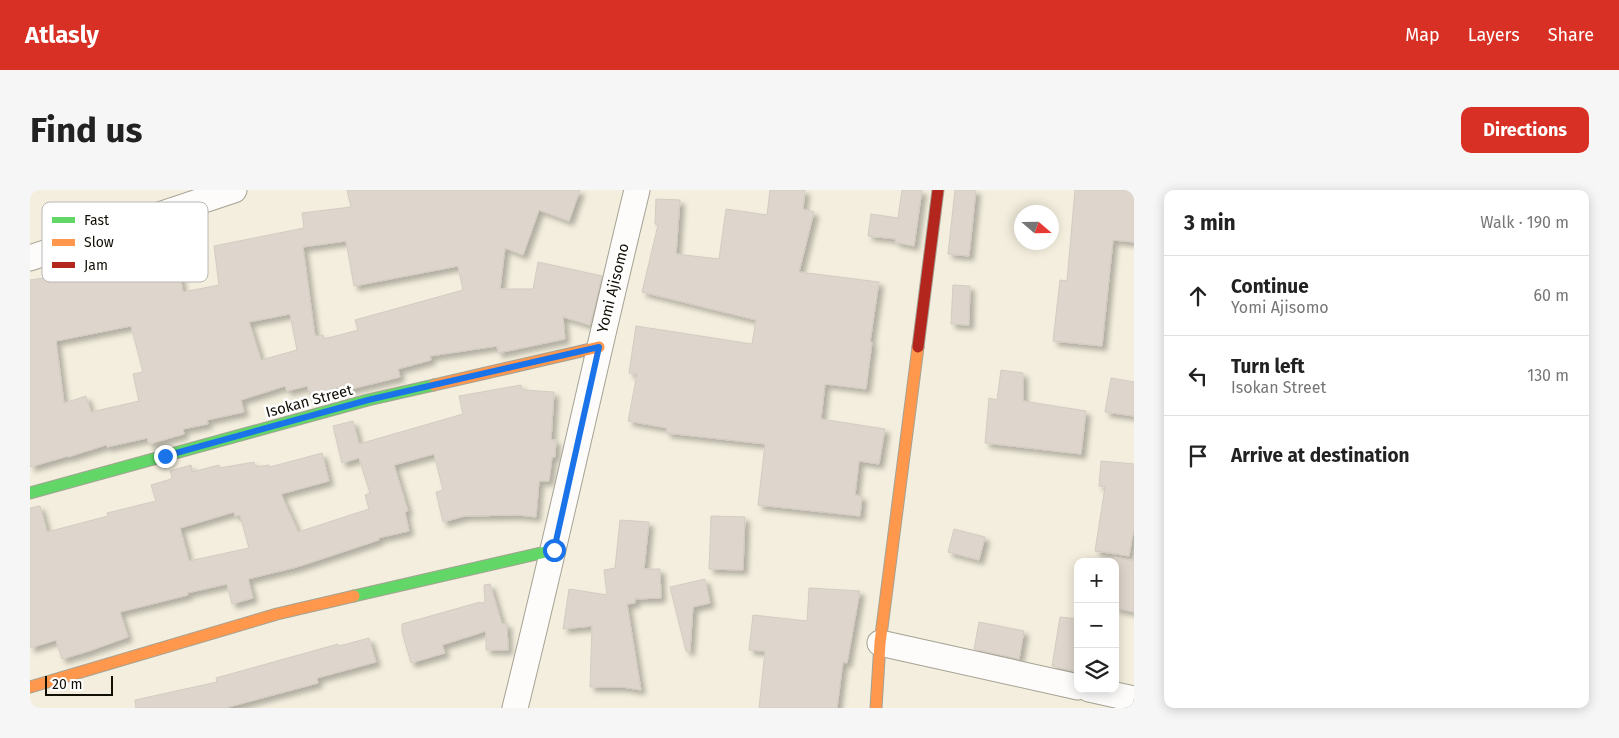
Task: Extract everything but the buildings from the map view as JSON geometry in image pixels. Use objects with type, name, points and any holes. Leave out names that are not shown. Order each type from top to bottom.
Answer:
[{"type":"street","points":[[198,202],[234,190]]},
{"type":"street","name":"Yomi Ajisomo","points":[[515,708],[554,550],[599,347],[638,190]]},
{"type":"street","points":[[876,708],[880,643],[938,190]]},
{"type":"street","points":[[30,258],[42,254]]},
{"type":"street","name":"Isokan Street","points":[[30,493],[368,400],[599,347]]},
{"type":"street","points":[[30,687],[277,614],[554,550]]},
{"type":"street","points":[[880,643],[1074,686]]},
{"type":"street","points":[[1108,693],[1134,699]]},
{"type":"traffic: fast","points":[[30,493],[368,400],[434,385]]},
{"type":"traffic: fast","points":[[354,596],[554,550]]},
{"type":"traffic: slow","points":[[434,385],[599,347]]},
{"type":"traffic: slow","points":[[876,708],[880,643],[918,347]]},
{"type":"traffic: slow","points":[[30,687],[277,614],[354,596]]},
{"type":"traffic: jam","points":[[918,347],[938,190]]},
{"type":"route","points":[[165,456],[368,400],[599,347],[554,550]]}]
